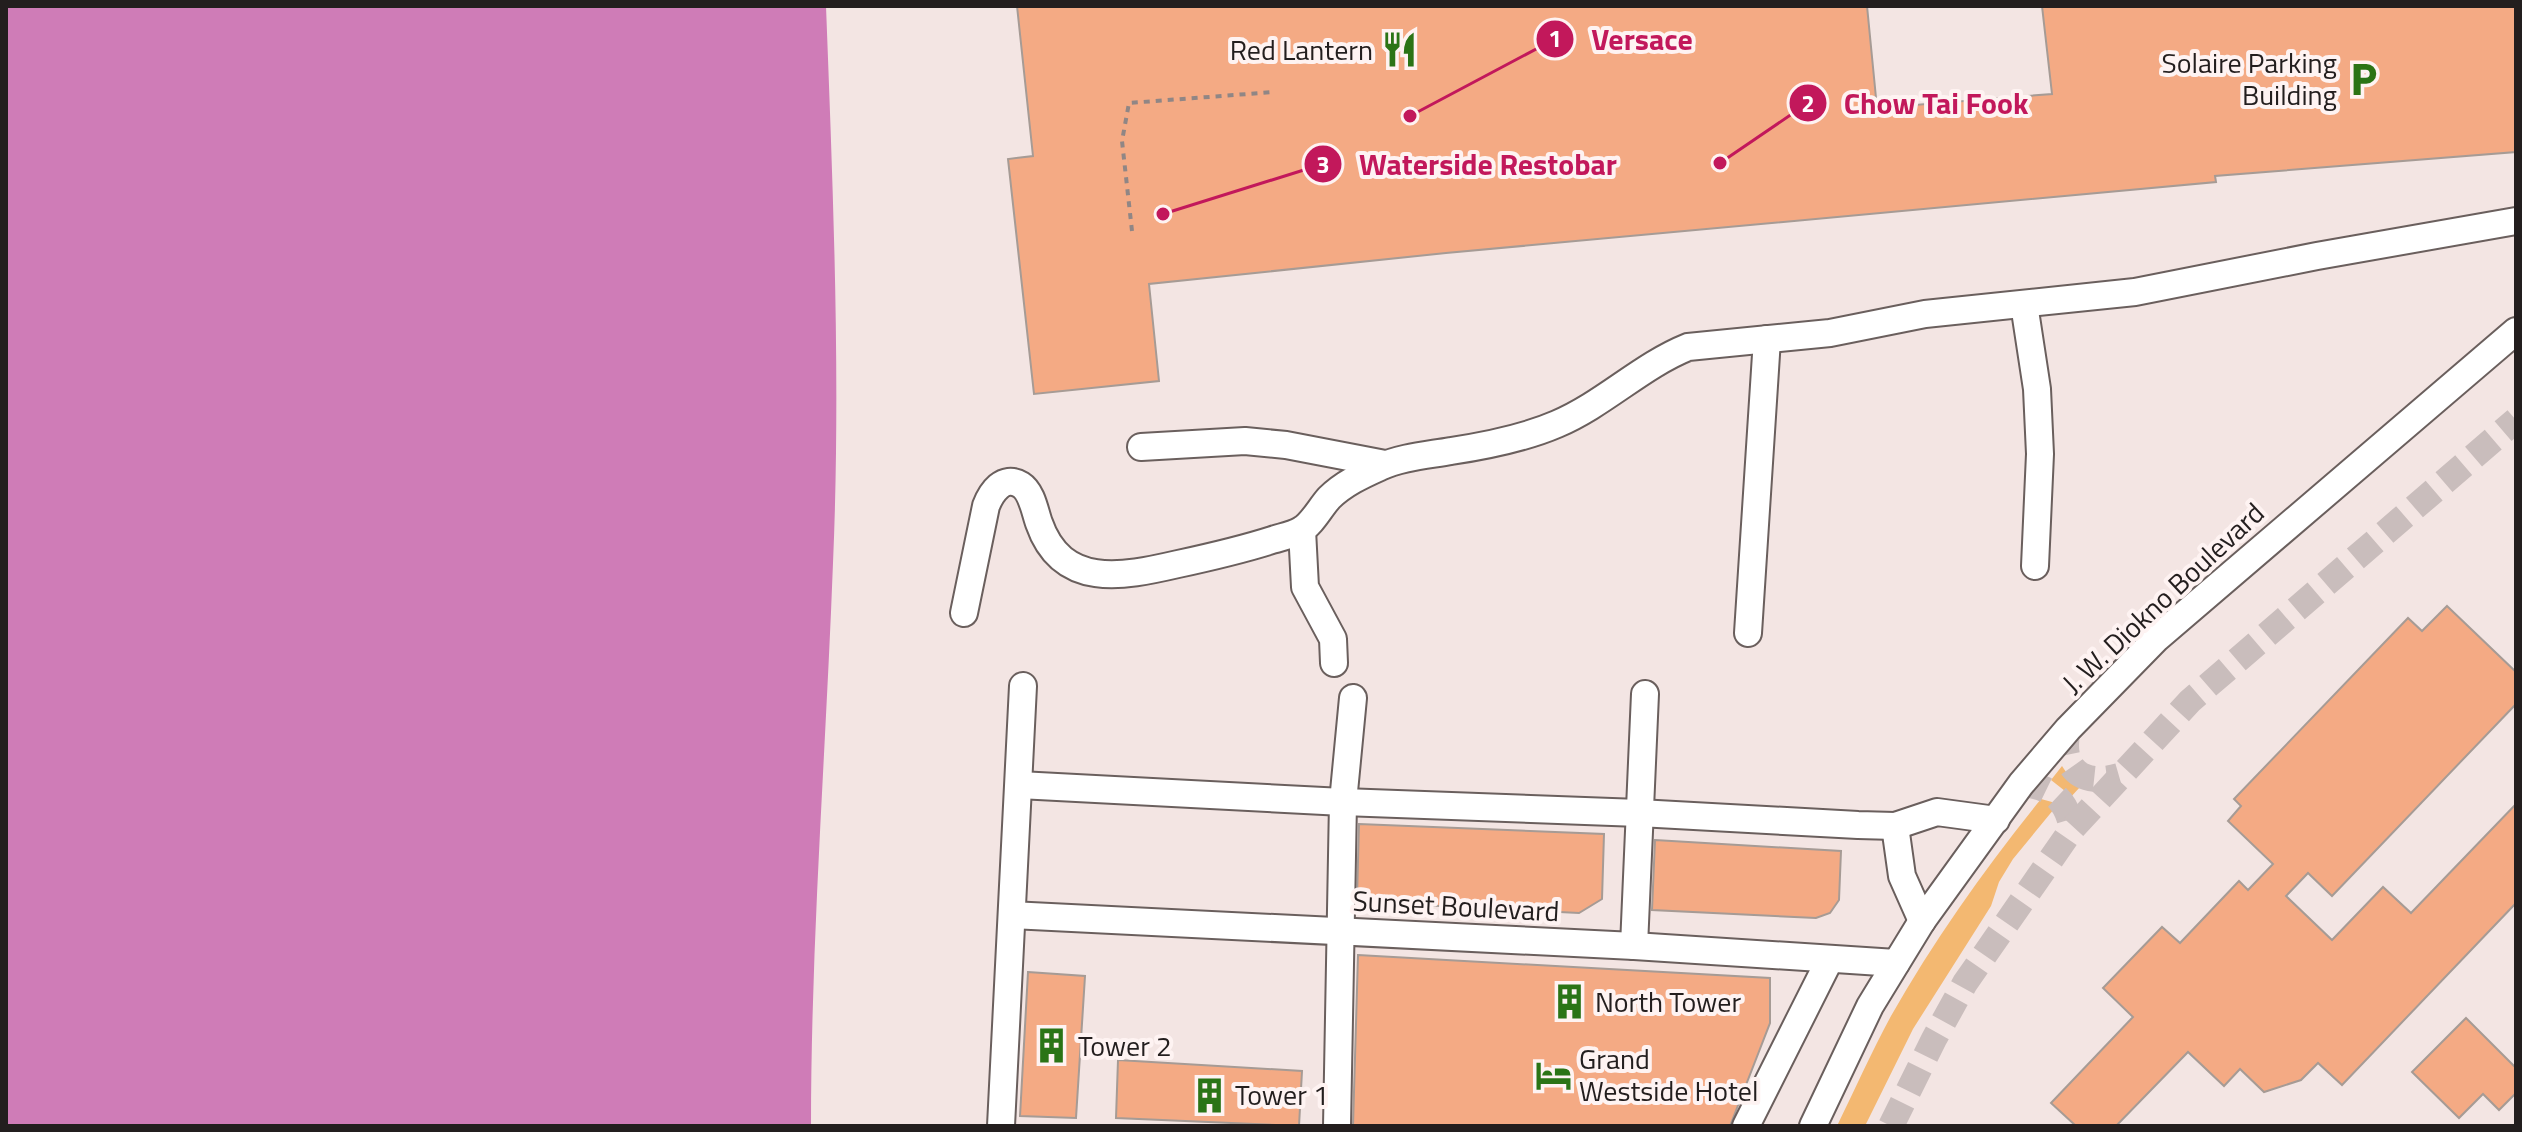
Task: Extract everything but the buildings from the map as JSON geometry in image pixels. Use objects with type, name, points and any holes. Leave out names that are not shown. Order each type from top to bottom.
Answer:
[{"type":"street","points":[[964,613],[986,506],[992,491],[1002,484],[1022,486],[1054,554],[1073,568],[1103,575],[1166,567],[1239,551],[1302,530],[1330,496],[1354,479],[1385,464],[1477,447],[1557,424],[1616,392],[1668,355],[1688,347],[1830,333],[1925,314],[2135,292],[2516,221]]},
{"type":"street","points":[[2024,304],[2037,389],[2040,454],[2035,566]]},
{"type":"street","name":"J. W. Diokno Boulevard","points":[[1813,1126],[1870,1006],[1922,921],[2021,784],[2068,729],[2157,638],[2516,331]]},
{"type":"street","points":[[1748,633],[1767,339]]},
{"type":"street","points":[[1141,447],[1245,441],[1286,445],[1385,464]]},
{"type":"street","points":[[1302,530],[1305,587],[1333,639],[1334,663]]},
{"type":"street","points":[[1001,1126],[1023,686]]},
{"type":"street","points":[[1634,946],[1645,694]]},
{"type":"street","points":[[1337,1126],[1343,802],[1353,698]]},
{"type":"street","points":[[1019,785],[1895,826],[1937,812],[1996,820]]},
{"type":"street","points":[[1895,826],[1902,876],[1922,921]]},
{"type":"street","name":"Sunset Boulevard","points":[[1012,915],[1634,946],[1896,963]]},
{"type":"street","points":[[1746,1126],[1830,959]]},
{"type":"path","points":[[1132,231],[1122,141],[1129,103],[1274,92]]},
{"type":"shaded area","points":[[6,6],[826,6],[836,424],[833,563],[813,985],[811,1126],[6,1126]]},
{"type":"shaded area","points":[[2062,766],[2080,787],[2069,799],[2065,791],[2051,780]]},
{"type":"shaded area","points":[[2041,799],[2052,802],[2054,809],[2013,859],[1999,882],[1991,906],[1913,1029],[1865,1126],[1837,1126],[1884,1029],[1925,960],[1981,878]]},
{"type":"tunnel","points":[[1891,1126],[1965,983],[2072,829],[2190,701],[2516,420]]},
{"type":"tunnel","points":[[2068,729],[2067,754],[2076,771],[2094,779],[2119,776]]},
{"type":"tunnel","points":[[2021,784],[2041,788],[2056,796],[2066,810],[2072,829]]},
{"type":"place","name":"Red Lantern","points":[[1399,50]]},
{"type":"place","name":"Solaire Parking Building","points":[[2363,79]]},
{"type":"place","name":"Versace","points":[[1410,116]]},
{"type":"place","name":"Chow Tai Fook","points":[[1720,163]]},
{"type":"place","name":"Waterside Restobar","points":[[1163,214]]},
{"type":"place","name":"North Tower","points":[[1569,1002]]},
{"type":"place","name":"Tower 2","points":[[1052,1046]]},
{"type":"place","name":"Grand Westside Hotel","points":[[1553,1075]]},
{"type":"place","name":"Tower 1","points":[[1209,1095]]}]
